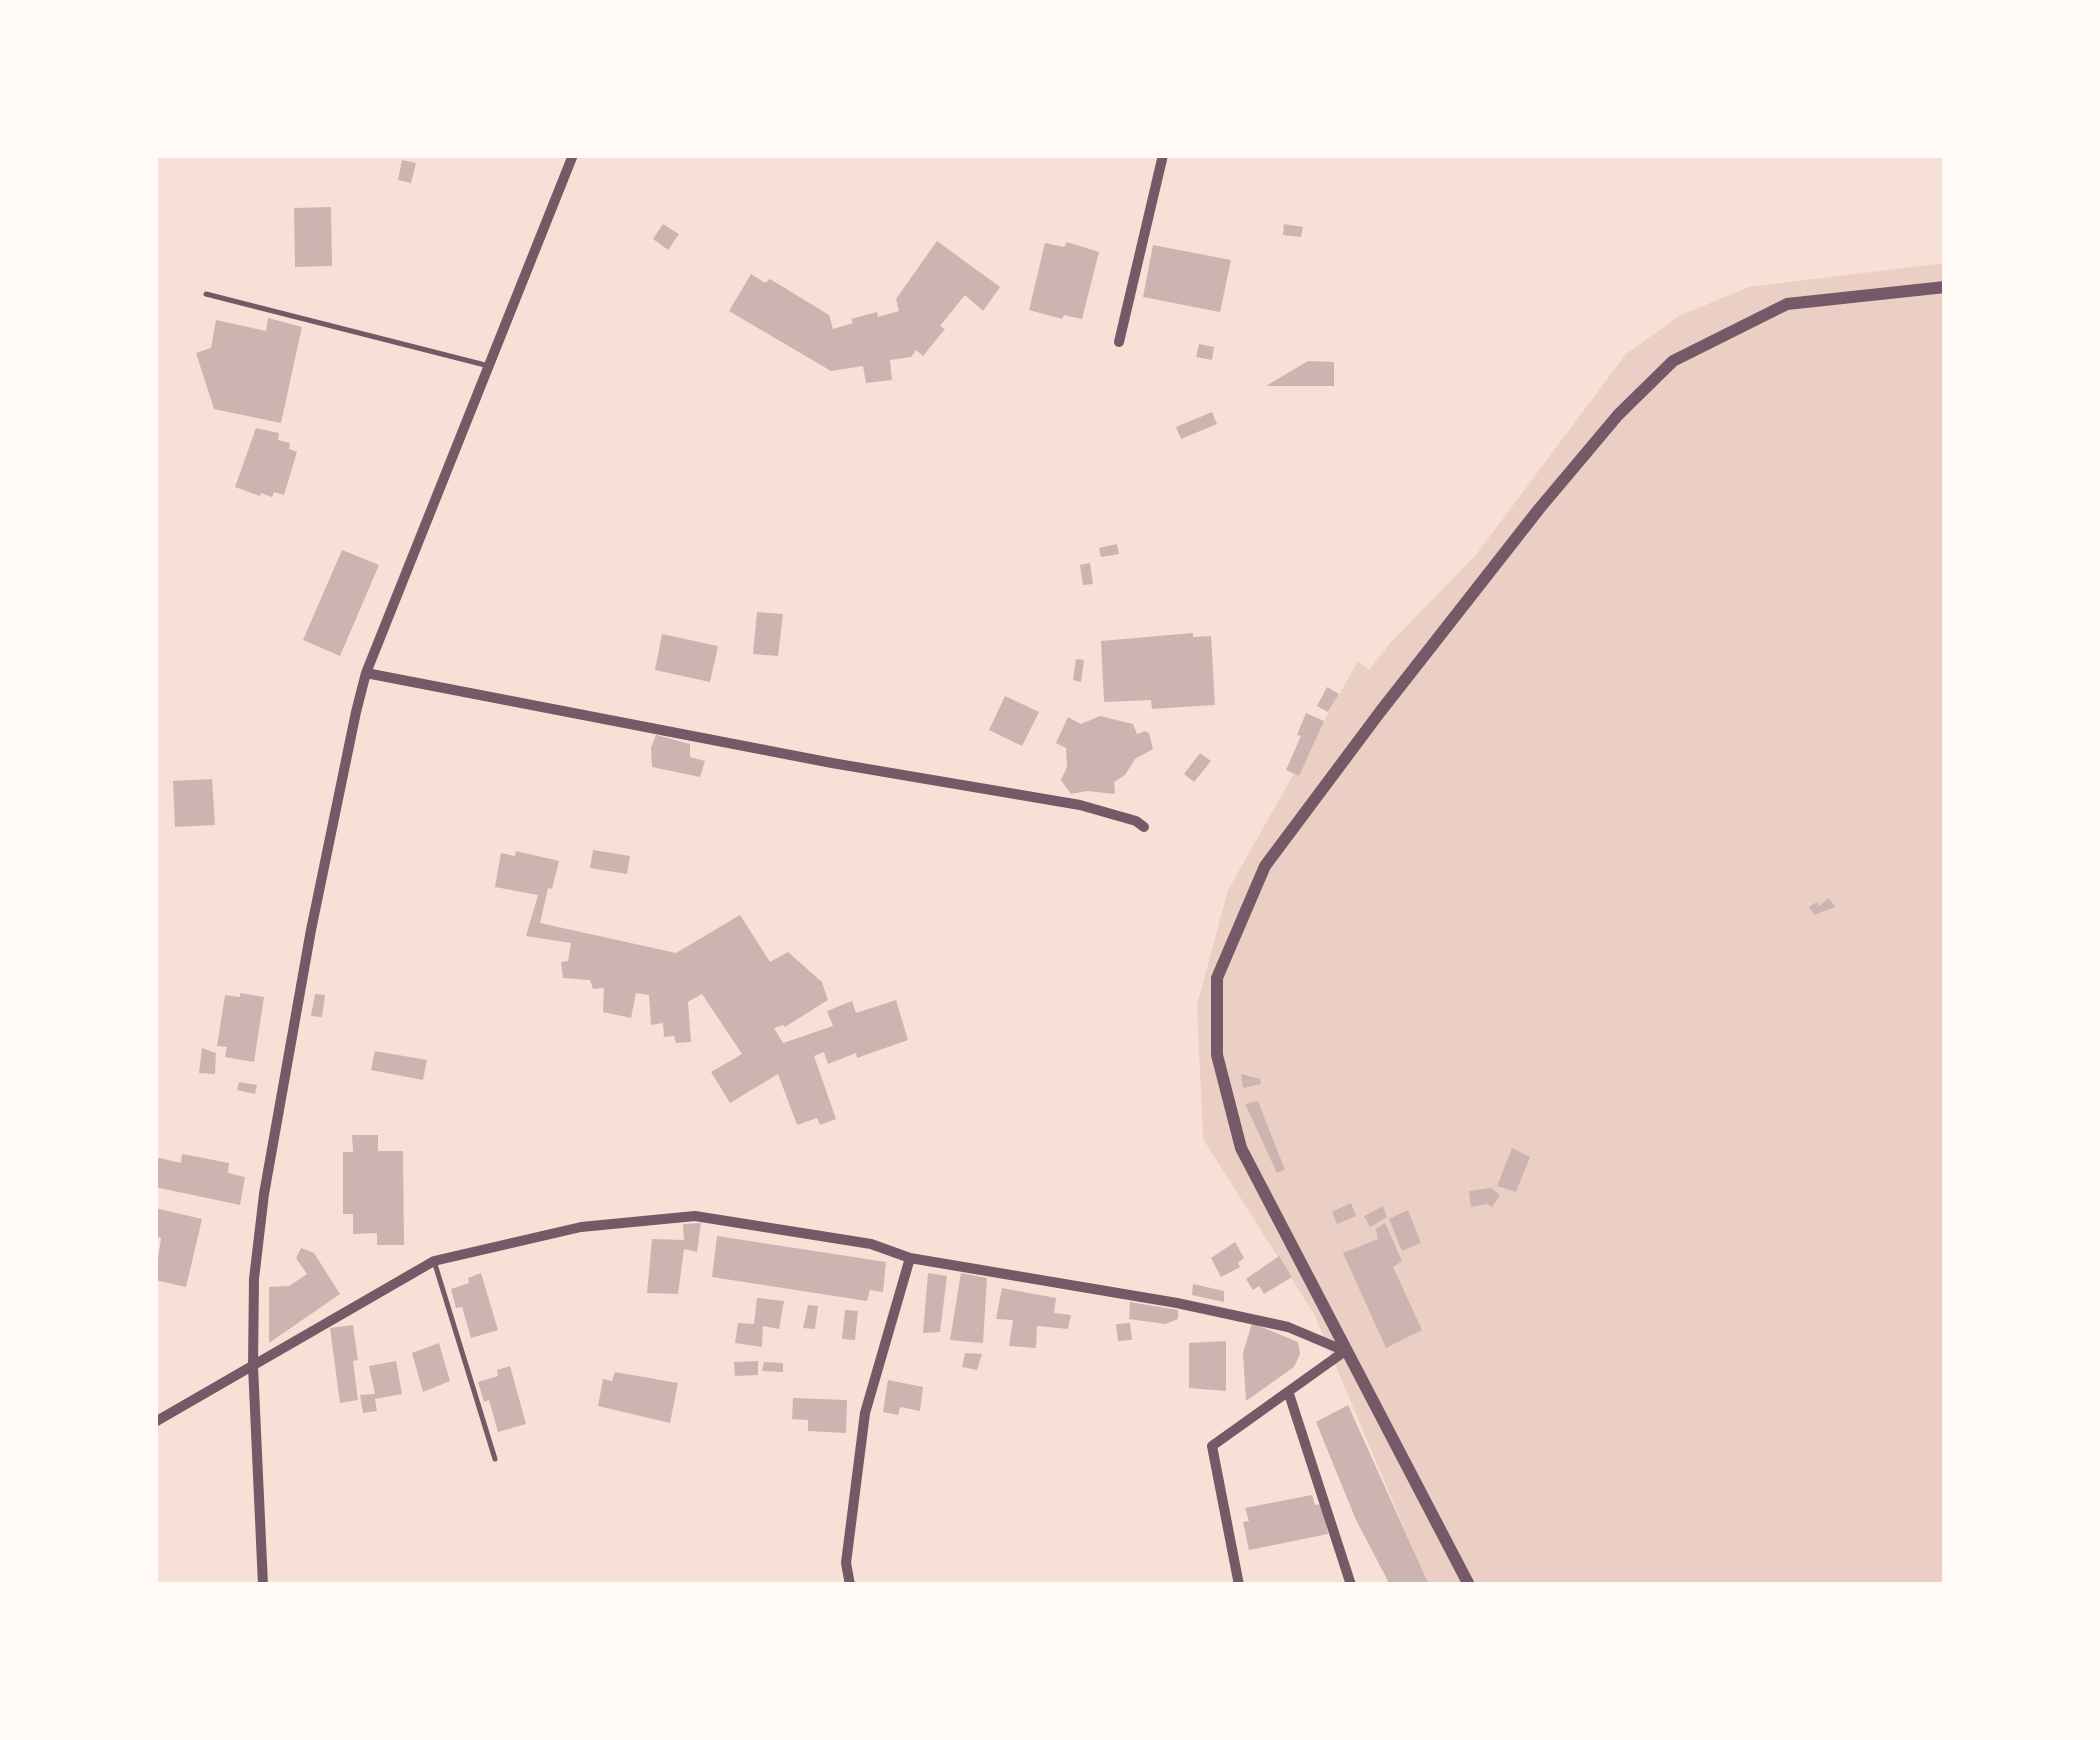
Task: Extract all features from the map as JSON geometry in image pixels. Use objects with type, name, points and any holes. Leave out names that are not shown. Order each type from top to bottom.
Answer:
[{"type":"street","points":[[263,1585],[253,1366],[254,1279],[264,1194],[310,930],[366,673],[573,155]]},
{"type":"street","points":[[1118,342],[1163,155]]},
{"type":"street","points":[[1469,1585],[1241,1148],[1217,1055],[1217,978],[1265,866],[1538,509],[1618,415],[1673,361],[1787,304],[1945,287]]},
{"type":"street","points":[[366,673],[832,763],[1080,805],[1136,821],[1144,827]]},
{"type":"street","points":[[155,1422],[434,1261],[581,1228],[694,1216],[871,1244],[910,1258],[1177,1303],[1288,1327],[1345,1352]]},
{"type":"street","points":[[850,1585],[846,1564],[866,1413],[910,1258]]},
{"type":"street","points":[[1239,1585],[1212,1446],[1345,1352]]},
{"type":"street","points":[[1289,1394],[1352,1585]]},
{"type":"lane","points":[[206,294],[489,366]]},
{"type":"lane","points":[[434,1261],[494,1459]]},
{"type":"shaded area","points":[[1945,263],[1945,1585],[1428,1585],[1314,1314],[1203,1139],[1197,1005],[1228,890],[1358,661],[1369,670],[1475,556],[1626,354],[1679,316],[1749,287]]},
{"type":"building","points":[[402,160],[416,163],[411,183],[398,180]]},
{"type":"building","points":[[331,207],[332,266],[295,267],[294,208]]},
{"type":"building","points":[[663,224],[679,234],[668,250],[653,239]]},
{"type":"building","points":[[1284,224],[1303,227],[1301,237],[1283,235]]},
{"type":"building","points":[[937,241],[1000,287],[983,311],[965,295],[940,326],[945,329],[923,356],[916,350],[911,357],[890,360],[892,380],[866,383],[863,366],[831,371],[729,311],[751,274],[765,283],[770,279],[829,315],[833,329],[853,323],[851,319],[899,311],[896,299]]},
{"type":"building","points":[[1067,242],[1099,252],[1082,319],[1064,315],[1062,319],[1029,310],[1045,243],[1064,247]]},
{"type":"building","points":[[1153,245],[1231,260],[1220,312],[1143,297]]},
{"type":"building","points":[[268,318],[302,327],[281,423],[214,409],[196,353],[211,348],[216,320],[266,331]]},
{"type":"building","points":[[1199,344],[1214,347],[1212,360],[1196,357]]},
{"type":"building","points":[[1308,361],[1334,362],[1334,386],[1266,386]]},
{"type":"building","points":[[1212,412],[1217,424],[1181,439],[1176,427]]},
{"type":"building","points":[[256,428],[279,433],[278,440],[290,443],[289,449],[297,452],[284,495],[274,492],[272,497],[261,493],[260,496],[235,487]]},
{"type":"building","points":[[1117,544],[1119,554],[1101,557],[1099,548]]},
{"type":"building","points":[[342,550],[379,565],[340,656],[303,640]]},
{"type":"building","points":[[1090,563],[1093,584],[1083,585],[1080,565]]},
{"type":"building","points":[[757,612],[783,614],[778,656],[753,654]]},
{"type":"building","points":[[1193,633],[1193,637],[1211,636],[1215,705],[1152,709],[1151,700],[1104,702],[1101,641]]},
{"type":"building","points":[[662,634],[718,646],[710,682],[655,670]]},
{"type":"building","points":[[1076,659],[1084,660],[1081,682],[1073,680]]},
{"type":"building","points":[[1327,687],[1339,694],[1328,712],[1317,706]]},
{"type":"building","points":[[1005,696],[1039,712],[1022,746],[989,730]]},
{"type":"building","points":[[1306,713],[1324,721],[1299,776],[1286,770]]},
{"type":"building","points":[[1100,716],[1133,724],[1137,734],[1149,733],[1153,749],[1135,759],[1125,775],[1114,782],[1115,794],[1071,794],[1061,780],[1067,767],[1066,748],[1056,743],[1068,717],[1081,724]]},
{"type":"building","points":[[656,735],[690,744],[690,757],[705,761],[700,777],[652,767],[651,748]]},
{"type":"building","points":[[1200,753],[1211,761],[1194,782],[1184,774]]},
{"type":"building","points":[[212,779],[215,825],[175,827],[173,781]]},
{"type":"building","points":[[593,850],[630,856],[627,874],[590,868]]},
{"type":"building","points":[[516,851],[559,861],[540,923],[676,953],[740,915],[770,962],[788,952],[822,982],[828,1000],[785,1027],[774,1028],[783,1043],[833,1026],[827,1011],[852,1001],[856,1013],[896,1000],[908,1040],[828,1064],[824,1052],[814,1056],[836,1119],[820,1125],[817,1118],[797,1125],[778,1074],[730,1103],[711,1072],[742,1054],[702,994],[688,1002],[691,1042],[676,1043],[674,1036],[664,1037],[663,1023],[651,1025],[649,995],[636,993],[631,1018],[603,1012],[604,988],[593,989],[590,980],[563,978],[561,962],[568,961],[571,943],[526,936],[538,895],[495,887],[501,853],[515,856]]},
{"type":"building","points":[[1829,898],[1835,907],[1814,915],[1809,907],[1817,902],[1819,906]]},
{"type":"building","points":[[240,993],[264,997],[254,1062],[225,1057],[227,1047],[217,1046],[225,995],[240,997]]},
{"type":"building","points":[[315,994],[325,995],[322,1017],[311,1016]]},
{"type":"building","points":[[202,1048],[216,1053],[215,1074],[199,1073]]},
{"type":"building","points":[[375,1051],[427,1060],[423,1080],[371,1070]]},
{"type":"building","points":[[1241,1074],[1260,1079],[1261,1084],[1243,1088]]},
{"type":"building","points":[[239,1082],[257,1085],[255,1094],[237,1090]]},
{"type":"building","points":[[1258,1101],[1285,1170],[1277,1173],[1245,1104]]},
{"type":"building","points":[[352,1135],[378,1135],[378,1151],[403,1151],[404,1245],[377,1245],[377,1233],[353,1234],[353,1214],[343,1214],[343,1152],[353,1152]]},
{"type":"building","points":[[1512,1148],[1530,1157],[1516,1192],[1497,1186]]},
{"type":"building","points":[[182,1154],[229,1163],[228,1173],[245,1177],[240,1205],[155,1187],[155,1157],[181,1163]]},
{"type":"building","points":[[1491,1188],[1500,1195],[1492,1207],[1471,1207],[1469,1191]]},
{"type":"building","points":[[1351,1203],[1356,1216],[1337,1224],[1332,1212]]},
{"type":"building","points":[[1383,1206],[1387,1217],[1370,1227],[1364,1216]]},
{"type":"building","points":[[155,1208],[202,1219],[186,1287],[155,1280],[161,1238],[155,1236]]},
{"type":"building","points":[[1408,1210],[1421,1243],[1402,1251],[1389,1219]]},
{"type":"building","points":[[701,1223],[697,1252],[684,1249],[678,1294],[647,1293],[652,1239],[684,1240],[683,1224]]},
{"type":"building","points":[[1385,1223],[1402,1261],[1393,1267],[1422,1330],[1386,1348],[1343,1253],[1378,1239],[1376,1229]]},
{"type":"building","points":[[717,1236],[886,1262],[883,1292],[870,1290],[867,1301],[712,1277]]},
{"type":"building","points":[[1235,1242],[1244,1258],[1238,1263],[1240,1267],[1221,1277],[1211,1258]]},
{"type":"building","points":[[301,1248],[314,1253],[340,1294],[269,1343],[269,1287],[289,1286],[307,1274],[296,1258]]},
{"type":"building","points":[[1279,1256],[1292,1277],[1264,1294],[1259,1286],[1253,1290],[1246,1279]]},
{"type":"building","points":[[481,1273],[498,1330],[471,1338],[462,1307],[456,1308],[451,1289],[469,1283],[468,1278]]},
{"type":"building","points":[[928,1273],[947,1276],[940,1332],[923,1333]]},
{"type":"building","points":[[961,1273],[987,1278],[983,1343],[950,1340]]},
{"type":"building","points":[[1193,1284],[1224,1291],[1224,1302],[1192,1295]]},
{"type":"building","points":[[1002,1288],[1056,1298],[1054,1313],[1071,1315],[1068,1329],[1037,1326],[1036,1348],[1009,1346],[1013,1320],[996,1319]]},
{"type":"building","points":[[757,1298],[784,1301],[779,1329],[763,1326],[762,1347],[735,1343],[738,1323],[754,1324]]},
{"type":"building","points":[[1130,1302],[1178,1310],[1178,1319],[1165,1324],[1129,1319]]},
{"type":"building","points":[[808,1305],[818,1306],[815,1329],[803,1328]]},
{"type":"building","points":[[845,1310],[858,1311],[855,1340],[842,1339]]},
{"type":"building","points":[[1130,1323],[1132,1340],[1118,1341],[1116,1324]]},
{"type":"building","points":[[1252,1323],[1298,1342],[1300,1354],[1294,1367],[1246,1401],[1243,1353]]},
{"type":"building","points":[[353,1325],[358,1400],[340,1403],[330,1328]]},
{"type":"building","points":[[1226,1341],[1226,1391],[1189,1388],[1189,1343]]},
{"type":"building","points":[[439,1343],[450,1381],[423,1392],[412,1353]]},
{"type":"building","points":[[965,1353],[982,1354],[977,1370],[962,1367]]},
{"type":"building","points":[[396,1361],[402,1394],[375,1399],[377,1411],[363,1413],[360,1395],[375,1394],[369,1366]]},
{"type":"building","points":[[758,1361],[758,1375],[735,1376],[734,1362]]},
{"type":"building","points":[[764,1362],[783,1363],[783,1372],[762,1371]]},
{"type":"building","points":[[510,1366],[526,1424],[498,1432],[489,1400],[484,1402],[478,1382],[498,1376],[497,1370]]},
{"type":"building","points":[[615,1372],[678,1383],[670,1423],[598,1406],[603,1379],[612,1381]]},
{"type":"building","points":[[888,1380],[923,1387],[920,1411],[900,1407],[898,1415],[883,1412]]},
{"type":"building","points":[[793,1398],[847,1400],[846,1433],[808,1431],[808,1420],[792,1419]]},
{"type":"building","points":[[1348,1405],[1429,1585],[1384,1585],[1388,1581],[1356,1520],[1316,1422]]},
{"type":"building","points":[[1312,1495],[1315,1505],[1323,1504],[1328,1534],[1249,1550],[1243,1522],[1249,1521],[1245,1508]]}]
